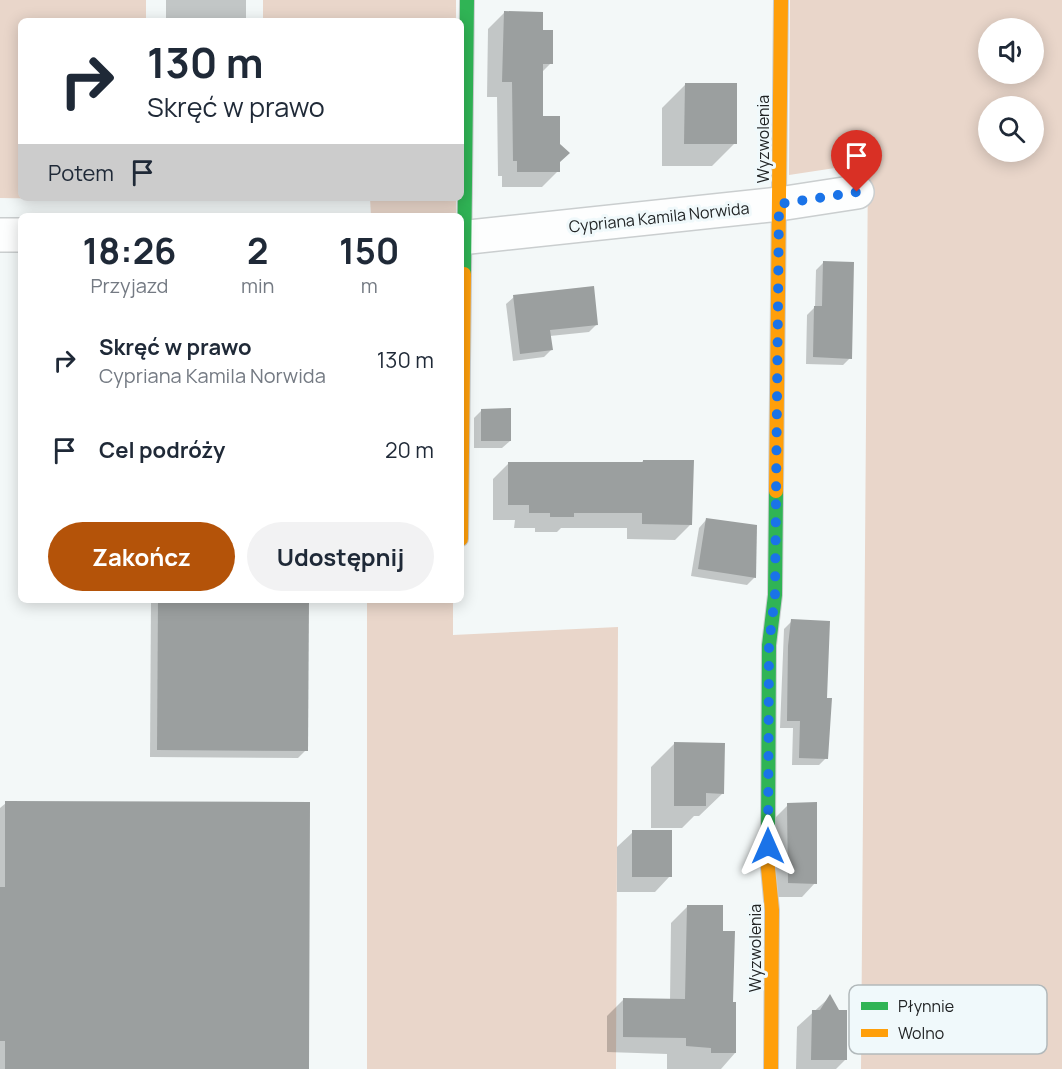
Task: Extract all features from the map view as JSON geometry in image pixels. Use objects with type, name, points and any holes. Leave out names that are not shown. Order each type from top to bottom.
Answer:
[{"type":"street","points":[[464,178],[467,0]]},
{"type":"street","name":"Wyzwolenia","points":[[771,1069],[772,910],[768,868],[769,656],[775,595],[781,0]]},
{"type":"street","name":"Cypriana Kamila Norwida","points":[[464,238],[779,204],[857,192]]},
{"type":"street","points":[[0,235],[18,236]]},
{"type":"shaded area","points":[[0,0],[146,0],[146,18],[18,18],[18,198],[0,198]]},
{"type":"shaded area","points":[[263,0],[456,0],[456,18],[263,18]]},
{"type":"shaded area","points":[[790,0],[1062,0],[1062,1069],[861,1069],[861,1054],[1047,1054],[1047,985],[862,985],[868,163],[789,175]]},
{"type":"shaded area","points":[[370,201],[456,201],[456,213],[371,213]]},
{"type":"shaded area","points":[[367,603],[453,603],[453,635],[618,627],[616,1069],[367,1069]]},
{"type":"building","points":[[504,11],[543,12],[543,30],[553,30],[553,64],[543,64],[543,116],[560,116],[560,144],[570,153],[560,162],[560,172],[517,172],[517,161],[513,161],[512,82],[502,82]]},
{"type":"building","points":[[685,83],[737,83],[737,144],[684,144]]},
{"type":"building","points":[[823,261],[854,262],[852,359],[813,357],[814,306],[822,306]]},
{"type":"building","points":[[594,286],[598,325],[550,330],[553,350],[520,354],[513,295]]},
{"type":"building","points":[[511,408],[511,441],[481,441],[481,409]]},
{"type":"building","points":[[643,460],[694,460],[692,525],[642,524],[642,513],[574,513],[574,517],[550,517],[550,513],[529,513],[529,505],[508,505],[508,462],[643,462]]},
{"type":"building","points":[[706,518],[757,525],[756,578],[698,569]]},
{"type":"building","points":[[158,603],[309,603],[308,751],[157,750]]},
{"type":"building","points":[[791,619],[830,621],[827,698],[832,698],[828,759],[799,758],[800,721],[787,721],[788,646]]},
{"type":"building","points":[[674,742],[725,743],[724,794],[706,793],[706,806],[674,806]]},
{"type":"building","points":[[5,801],[310,802],[309,1069],[5,1069],[5,1041],[0,1041],[0,887],[5,887]]},
{"type":"building","points":[[817,802],[817,884],[788,883],[787,803]]},
{"type":"building","points":[[632,830],[672,830],[672,877],[632,877]]},
{"type":"building","points":[[687,905],[723,905],[723,931],[735,931],[733,1002],[736,1002],[736,1053],[711,1053],[711,1048],[686,1046],[686,1038],[623,1037],[623,998],[685,999]]},
{"type":"building","points":[[830,994],[839,1010],[847,1010],[847,1060],[811,1060],[812,1010],[820,1010]]},
{"type":"traffic: fast","points":[[464,274],[467,0]]},
{"type":"traffic: fast","points":[[768,839],[769,645],[775,595],[776,491]]},
{"type":"traffic: slow","points":[[776,491],[781,0]]},
{"type":"traffic: slow","points":[[768,839],[772,910],[771,1069]]},
{"type":"route","points":[[768,846],[769,645],[775,595],[779,204],[857,192]]}]
